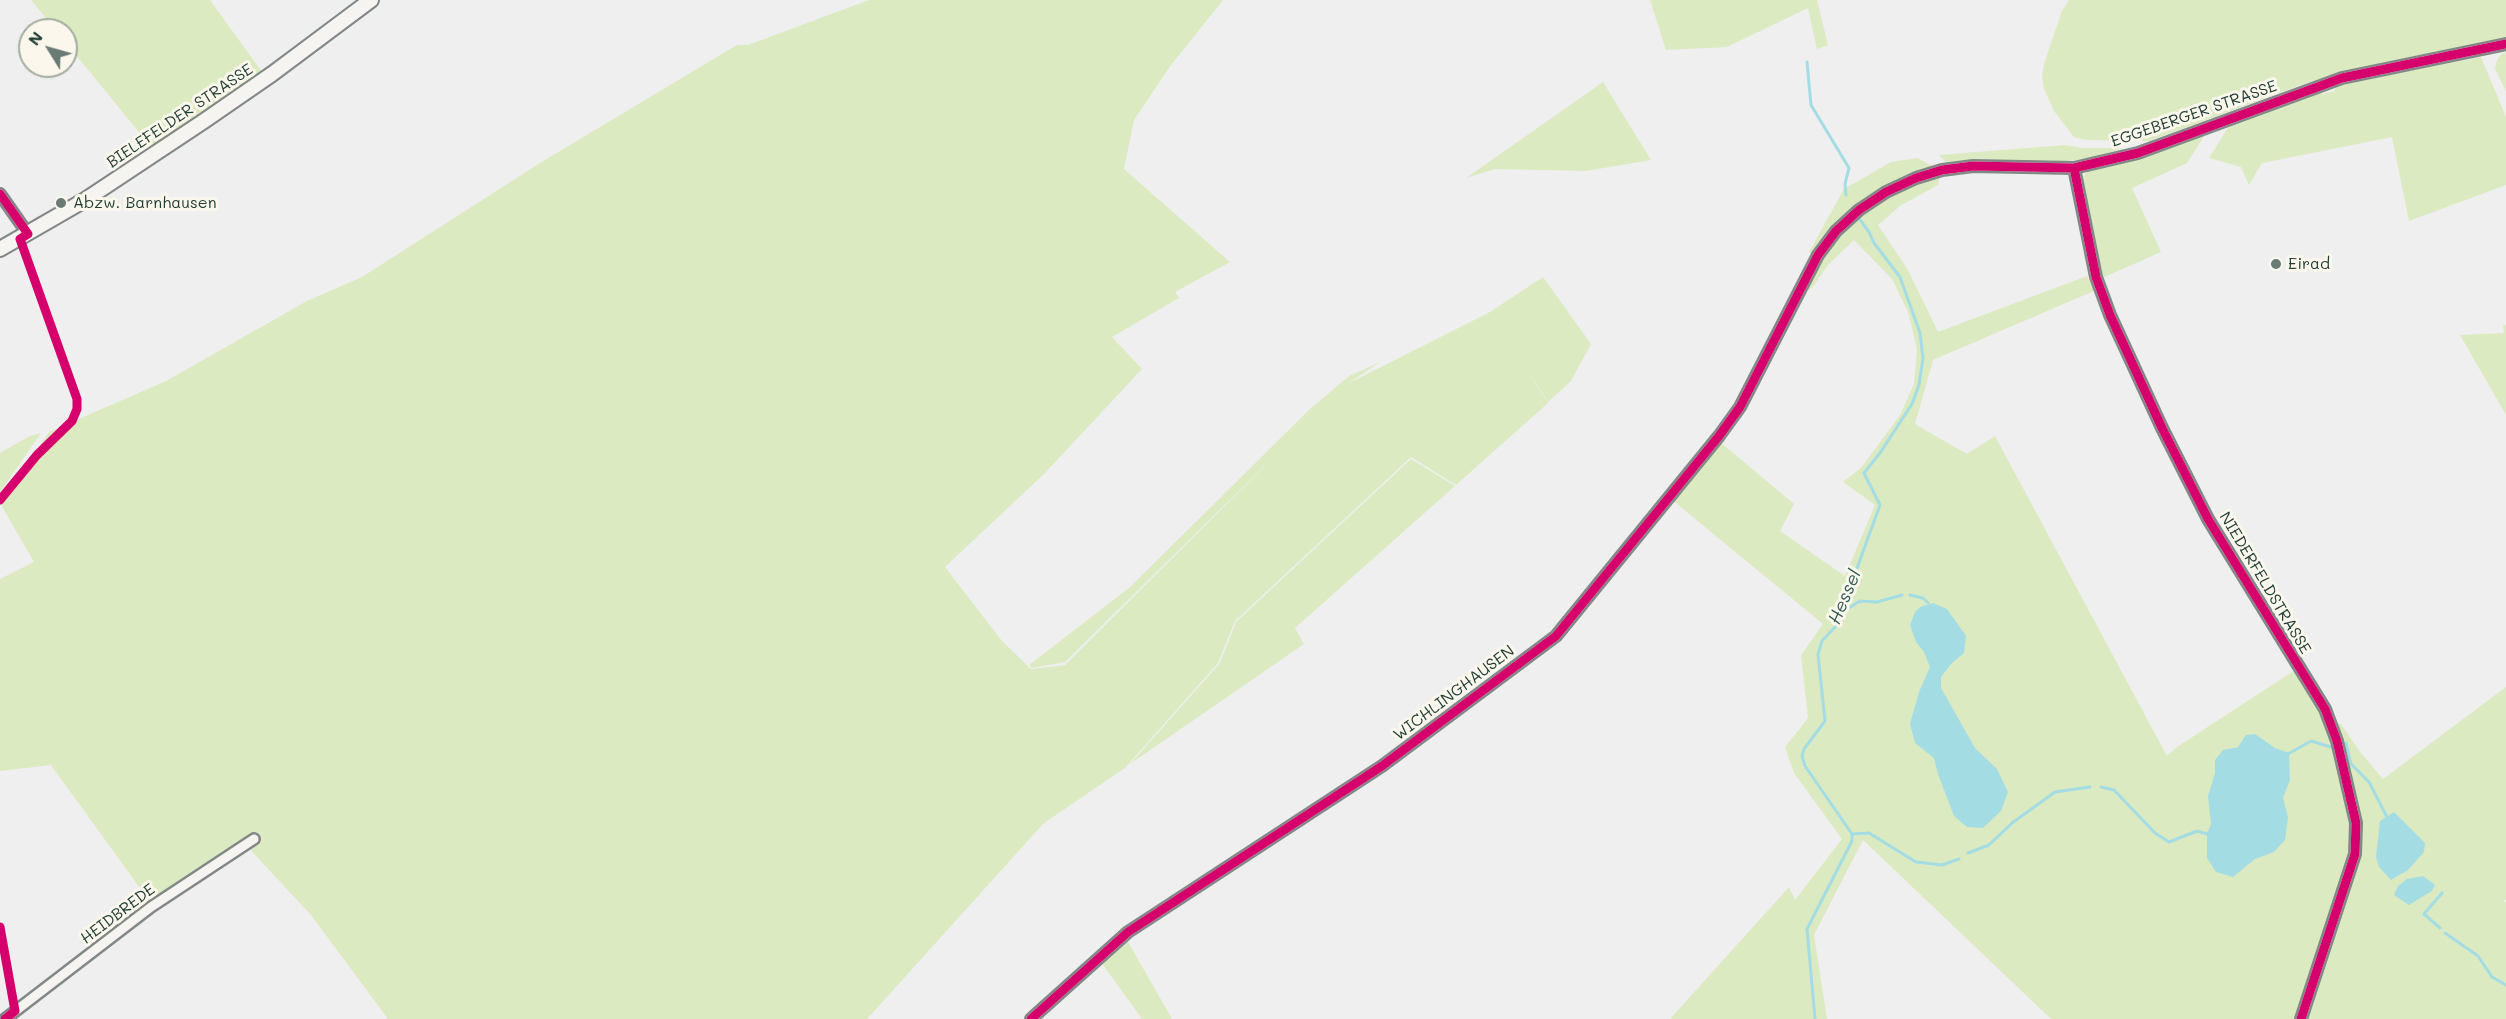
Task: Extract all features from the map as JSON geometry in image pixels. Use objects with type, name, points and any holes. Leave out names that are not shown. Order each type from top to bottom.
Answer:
[{"type":"main road","name":"BIELEFELDER STRASSE","points":[[0,249],[85,200],[204,121],[272,74],[371,0]]},
{"type":"street","name":"EGGEBERGER STRASSE","points":[[1796,294],[1818,255],[1836,231],[1859,210],[1886,192],[1916,178],[1942,170],[1973,166],[2074,168],[2138,153],[2342,78],[2506,44]]},
{"type":"street","name":"NIEDERFELDSTRASSE","points":[[2074,168],[2096,277],[2110,315],[2162,428],[2208,519],[2325,709],[2338,746],[2356,824],[2355,854],[2301,1019]]},
{"type":"street","points":[[0,194],[28,234]]},
{"type":"street","name":"WICHLINGHAUSEN","points":[[1031,1019],[1128,932],[1382,766],[1556,636],[1740,407],[1796,294]]},
{"type":"street","name":"HEIDBREDE","points":[[4,1019],[151,907],[254,839]]},
{"type":"green space","points":[[31,0],[210,0],[262,72],[152,148],[78,58],[78,18],[46,18]]},
{"type":"green space","points":[[869,0],[1223,0],[1171,65],[1134,120],[1124,169],[1230,262],[1175,292],[1179,298],[1112,337],[1142,369],[1044,474],[945,567],[1002,641],[1031,669],[1065,665],[1298,433],[1065,662],[1032,668],[1029,665],[1129,588],[1311,408],[1349,376],[1380,362],[1349,383],[1490,312],[1543,277],[1591,344],[1571,381],[1548,402],[1518,356],[1548,403],[1456,485],[1411,457],[1235,621],[1218,663],[1125,768],[1044,823],[867,1019],[388,1019],[311,915],[243,842],[150,902],[51,765],[0,771],[0,579],[34,562],[0,503],[49,432],[166,381],[307,301],[362,277],[540,163],[737,45],[748,45]]},
{"type":"green space","points":[[1650,0],[1817,0],[1828,45],[1817,49],[1808,8],[1727,47],[1666,50]]},
{"type":"green space","points":[[2069,0],[2506,0],[2506,38],[2312,81],[2149,141],[2087,140],[2074,137],[2054,111],[2044,89],[2042,75],[2062,11]]},
{"type":"green space","points":[[2506,53],[2506,92],[2495,68],[2501,54]]},
{"type":"green space","points":[[2481,57],[2506,117],[2506,185],[2409,221],[2392,137],[2262,163],[2249,185],[2241,167],[2209,158],[2231,123],[2316,90],[2323,94],[2334,91],[2337,85]]},
{"type":"green space","points":[[1603,82],[1651,160],[1586,171],[1495,169],[1466,178]]},
{"type":"green space","points":[[2207,132],[2187,163],[2132,188],[2161,252],[2100,279],[2095,263],[2081,179],[2088,171],[2159,150]]},
{"type":"green space","points":[[2065,145],[2083,148],[2123,148],[2088,159],[2054,162],[1971,160],[1946,162],[1939,155]]},
{"type":"green space","points":[[1918,158],[1932,166],[1882,188],[1856,206],[1811,254],[1809,252],[1844,189],[1891,162]]},
{"type":"green space","points":[[1941,174],[1938,185],[1900,206],[1878,225],[1908,270],[1938,332],[2087,276],[2094,291],[1933,360],[1915,424],[1967,454],[1995,436],[2167,756],[2177,747],[2292,672],[2298,673],[2324,718],[2352,824],[2353,848],[2295,1019],[2051,1019],[1863,840],[1814,935],[1827,1019],[1670,1019],[1789,887],[1795,900],[1842,839],[1794,773],[1785,747],[1808,718],[1801,655],[1823,624],[1672,500],[1720,442],[1794,504],[1780,531],[1845,576],[1875,505],[1843,482],[1861,468],[1900,415],[1914,384],[1917,349],[1908,312],[1892,279],[1854,240],[1828,265],[1812,288],[1801,294],[1821,257],[1839,234],[1862,214],[1889,195]]},
{"type":"green space","points":[[2503,325],[2506,325],[2506,415],[2460,335],[2504,333]]},
{"type":"green space","points":[[41,433],[0,492],[0,453],[28,437]]},
{"type":"green space","points":[[1411,459],[1455,486],[1295,628],[1304,644],[1130,764],[1220,663],[1236,622]]},
{"type":"green space","points":[[2506,687],[2506,900],[2502,901],[2506,902],[2506,1019],[2306,1019],[2354,876],[2362,841],[2360,817],[2350,785],[2344,746],[2335,723],[2341,724],[2360,752],[2383,779]]},
{"type":"green space","points":[[1127,940],[1172,1019],[1142,1019],[1101,962]]},
{"type":"water","points":[[1933,603],[1947,609],[1966,636],[1964,653],[1941,677],[1941,688],[1975,748],[1997,769],[2008,792],[2001,811],[1983,828],[1967,827],[1954,816],[1934,758],[1915,743],[1910,724],[1919,692],[1930,667],[1924,652],[1916,642],[1910,625],[1915,612],[1920,607]]},
{"type":"water","points":[[2255,734],[2275,748],[2289,753],[2290,780],[2283,798],[2288,817],[2285,840],[2274,852],[2255,859],[2233,877],[2216,872],[2207,858],[2207,834],[2211,824],[2208,796],[2215,773],[2215,760],[2223,750],[2238,747],[2246,735]]},
{"type":"water","points":[[2394,812],[2425,843],[2424,852],[2408,870],[2391,880],[2379,867],[2376,857],[2380,821]]},
{"type":"water","points":[[2423,876],[2435,885],[2432,891],[2409,905],[2394,895],[2398,886],[2407,879]]},
{"type":"waterway","name":"Hessel","points":[[1807,62],[1811,105],[1849,168],[1845,184],[1846,195]]},
{"type":"waterway","name":"Hessel","points":[[1815,1019],[1807,929],[1852,841],[1852,834],[1805,766],[1802,756],[1804,749],[1825,721],[1818,654],[1822,641],[1836,626],[1880,505],[1864,473],[1912,404],[1919,385],[1923,358],[1920,333],[1900,277],[1874,243],[1858,217]]},
{"type":"waterway","points":[[1843,608],[1847,609],[1860,601],[1877,602],[1902,595]]},
{"type":"waterway","points":[[1910,595],[1923,598],[1928,603]]},
{"type":"waterway","points":[[2288,754],[2311,741],[2331,747],[2346,743],[2351,764],[2369,782],[2388,819]]},
{"type":"waterway","points":[[1968,853],[1989,845],[2012,823],[2055,792],[2090,787]]},
{"type":"waterway","points":[[2101,787],[2114,790],[2155,833],[2169,842],[2197,831],[2207,834],[2210,832]]},
{"type":"waterway","points":[[1852,834],[1869,833],[1916,862],[1942,865],[1959,859]]},
{"type":"waterway","points":[[2440,928],[2424,914],[2442,893]]},
{"type":"waterway","points":[[2445,933],[2478,956],[2492,977],[2506,985]]},
{"type":"cycle path","points":[[1031,1019],[1128,932],[1382,766],[1556,636],[1740,407],[1818,255],[1836,231],[1859,210],[1886,192],[1916,178],[1942,170],[1973,166],[2074,168],[2138,153],[2342,78],[2506,44]]},
{"type":"cycle path","points":[[2074,168],[2096,277],[2110,315],[2162,428],[2208,519],[2325,709],[2337,741],[2356,823],[2355,854],[2301,1019]]},
{"type":"cycle path","points":[[0,194],[28,234],[20,239],[77,399],[77,409],[72,421],[37,455],[0,500]]},
{"type":"cycle path","points":[[0,927],[15,1011],[5,1019]]},
{"type":"place","name":"Abzw. Barnhausen","points":[[61,203]]},
{"type":"place","name":"Eirad","points":[[2276,264]]}]
